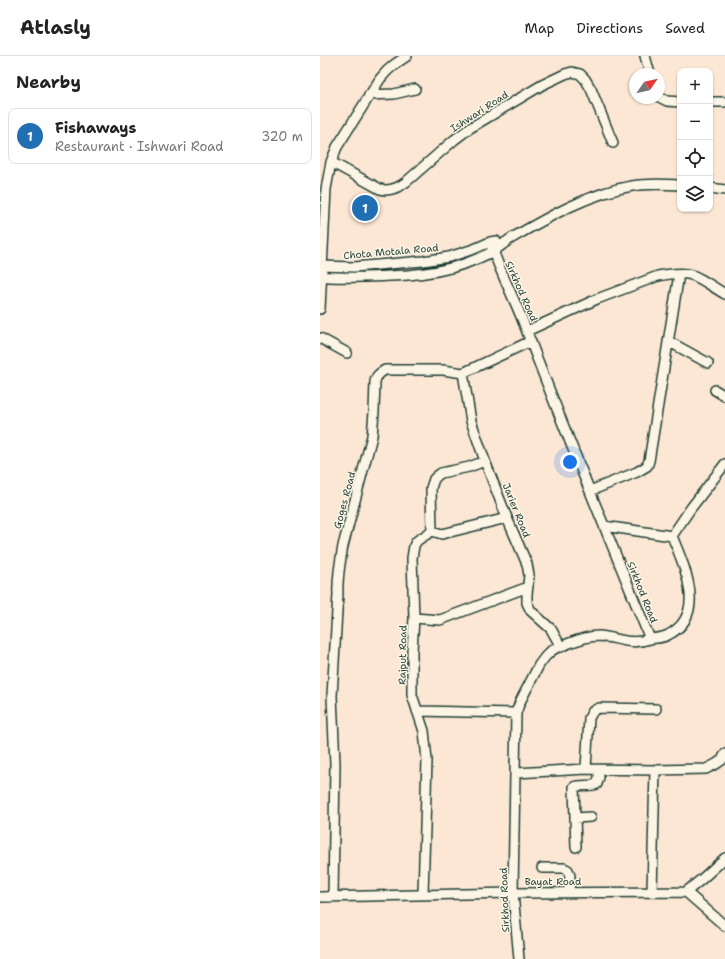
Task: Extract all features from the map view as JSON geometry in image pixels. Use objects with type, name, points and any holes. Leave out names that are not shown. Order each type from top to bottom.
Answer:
[{"type":"street","points":[[320,309],[326,189],[331,162],[337,147],[380,79],[395,64],[407,56]]},
{"type":"street","points":[[645,56],[648,68]]},
{"type":"street","name":"Ishwari Road","points":[[331,162],[384,191],[394,189],[406,182],[470,128],[542,85],[572,72],[580,74],[591,89],[613,143]]},
{"type":"street","points":[[369,95],[394,94],[415,89]]},
{"type":"street","points":[[665,99],[677,102]]},
{"type":"street","points":[[713,102],[725,102]]},
{"type":"street","name":"Chota Motala Road","points":[[321,277],[397,276],[453,268],[493,251],[535,225],[581,202],[615,190],[647,184],[677,185]]},
{"type":"street","points":[[713,188],[725,190]]},
{"type":"street","name":"Chota Motala Road","points":[[321,266],[354,267],[423,261],[449,257],[490,242],[509,240]]},
{"type":"street","name":"Sirkhod Road","points":[[490,242],[650,639],[643,642],[631,642],[614,638],[588,636],[561,646],[551,651],[539,664],[520,702],[516,714],[513,892],[519,959]]},
{"type":"street","points":[[527,331],[597,299],[629,286],[667,274],[686,274],[694,276],[725,294]]},
{"type":"street","points":[[590,491],[638,472],[647,466],[679,274]]},
{"type":"street","points":[[320,338],[347,353]]},
{"type":"street","points":[[463,373],[530,341]]},
{"type":"street","points":[[668,341],[708,363]]},
{"type":"street","name":"Goges Road","points":[[333,897],[335,764],[332,696],[338,594],[337,582],[343,546],[372,436],[375,382],[378,374],[385,370],[443,370],[463,373]]},
{"type":"street","name":"Jarier Road","points":[[463,373],[471,421],[507,518],[527,564],[529,575],[527,599],[529,607],[531,611],[552,629],[561,646]]},
{"type":"street","points":[[715,390],[725,396]]},
{"type":"street","points":[[485,461],[469,467],[441,473],[434,479],[431,488],[432,531],[442,534],[507,518]]},
{"type":"street","points":[[672,536],[691,508],[725,464]]},
{"type":"street","points":[[604,526],[672,536]]},
{"type":"street","name":"Rajput Road","points":[[424,894],[427,760],[424,731],[412,695],[414,618],[412,558],[416,542],[432,531]]},
{"type":"street","points":[[650,639],[667,636],[677,630],[685,621],[690,610],[687,575],[672,536]]},
{"type":"street","points":[[414,618],[440,620],[528,587]]},
{"type":"street","points":[[586,769],[589,718],[593,711],[599,708],[656,709]]},
{"type":"street","points":[[417,711],[516,714]]},
{"type":"street","points":[[516,773],[586,769],[706,769],[719,762],[725,754]]},
{"type":"street","points":[[576,847],[574,787],[592,786],[597,784],[599,770]]},
{"type":"street","points":[[652,892],[655,770]]},
{"type":"street","points":[[575,818],[592,817]]},
{"type":"street","points":[[725,858],[686,892],[725,926]]},
{"type":"street","points":[[542,868],[564,868],[568,870],[570,876],[569,892]]},
{"type":"street","name":"Bayat Road","points":[[320,897],[513,892],[686,892]]},
{"type":"place","name":"Fishaways","points":[[365,208]]}]
